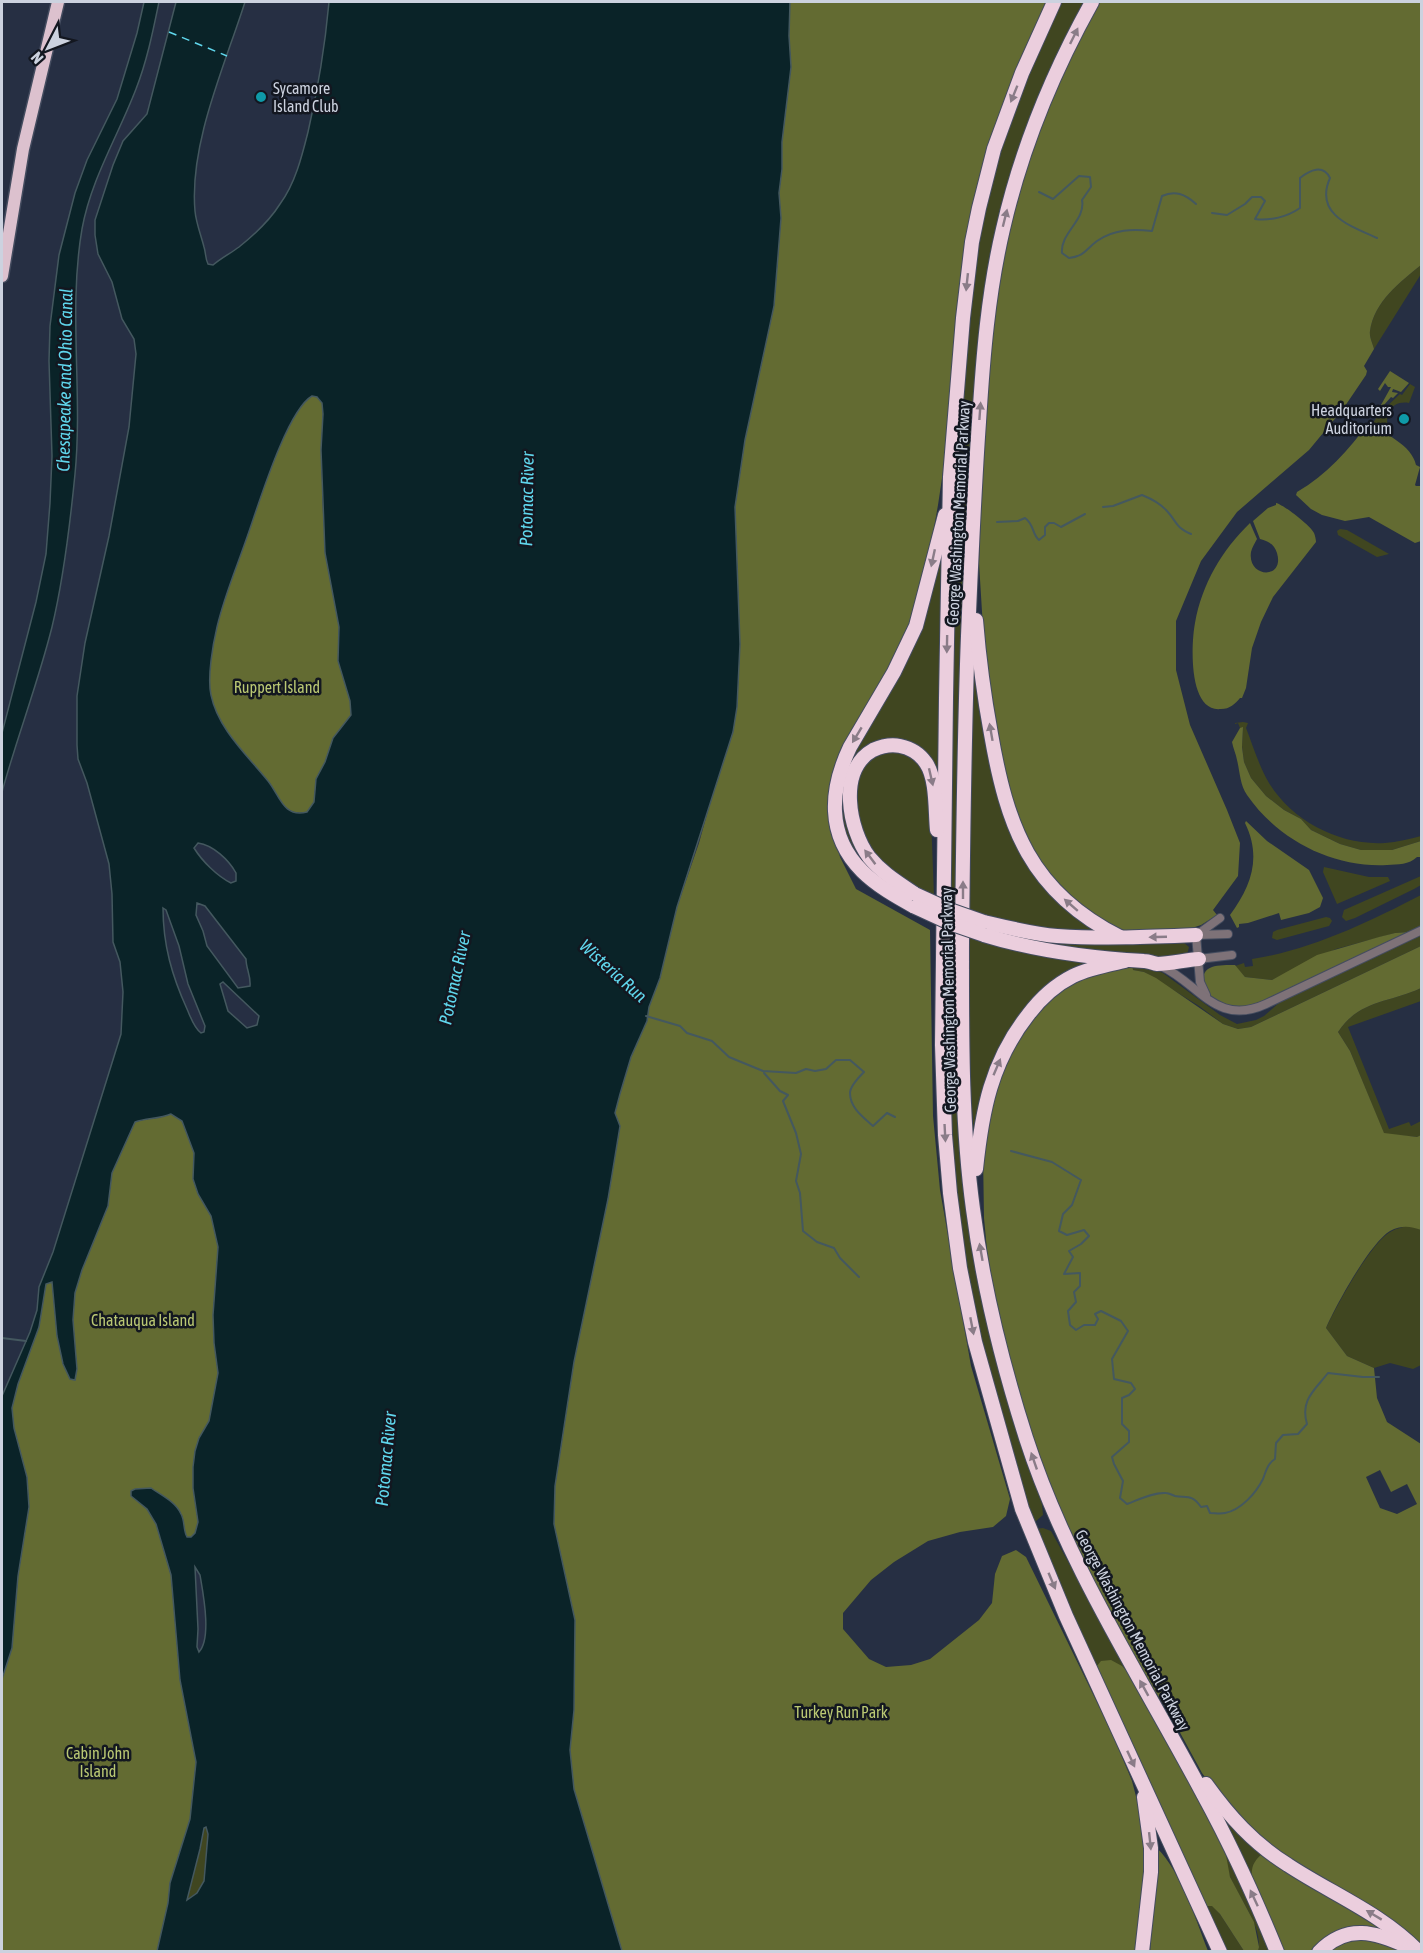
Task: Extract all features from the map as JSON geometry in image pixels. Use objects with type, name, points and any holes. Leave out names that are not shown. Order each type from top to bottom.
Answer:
[{"type":"highway","points":[[2,276],[23,149],[58,2]]},
{"type":"highway","name":"George Washington Memorial Parkway","points":[[1054,2],[1037,37],[994,148],[979,208],[963,318],[950,502],[942,1045],[945,1135],[955,1237],[975,1342],[1028,1527],[1066,1616],[1220,1952]]},
{"type":"highway","name":"George Washington Memorial Parkway","points":[[1092,2],[1067,51],[1032,133],[1011,194],[1002,229],[988,311],[971,553],[965,743],[962,987],[965,1107],[973,1207],[998,1342],[1023,1430],[1041,1481],[1084,1580],[1229,1843],[1277,1952]]},
{"type":"highway","points":[[950,502],[935,548],[916,627],[902,657],[846,755],[838,777],[834,805],[840,834],[854,861],[877,884],[915,901],[950,910],[1015,944],[1063,953],[1125,961],[1148,961],[1157,964],[1198,959]]},
{"type":"highway","points":[[971,553],[984,696],[997,771],[1011,819],[1029,855],[1062,897],[1092,922],[1120,937]]},
{"type":"highway","points":[[915,901],[877,866],[861,844],[852,820],[850,792],[856,767],[868,753],[886,746],[904,747],[914,751],[926,763],[930,771],[944,891]]},
{"type":"highway","points":[[984,929],[1048,935],[1120,937],[1196,935]]},
{"type":"highway","points":[[973,1207],[984,1111],[993,1075],[1011,1040],[1035,1006],[1066,979],[1087,969],[1125,961]]},
{"type":"highway","points":[[1173,1739],[1220,1804],[1256,1841],[1288,1866],[1384,1922],[1407,1939],[1418,1952]]},
{"type":"highway","points":[[1142,1783],[1151,1860],[1142,1952]]},
{"type":"highway","points":[[1319,1952],[1341,1936],[1367,1932],[1389,1938],[1418,1952]]},
{"type":"street","points":[[1196,935],[1220,918]]},
{"type":"street","points":[[1157,964],[1208,999],[1231,1011],[1251,1010],[1422,930]]},
{"type":"street","points":[[1196,935],[1228,934]]},
{"type":"street","points":[[1196,935],[1200,982],[1208,999]]},
{"type":"street","points":[[1198,959],[1233,955]]},
{"type":"green space","name":"Turkey Run Park","points":[[790,2],[1050,2],[993,140],[925,579],[912,628],[849,739],[833,830],[840,857],[856,889],[930,930],[933,1116],[940,1190],[971,1366],[1010,1499],[1006,1516],[993,1527],[960,1532],[928,1541],[894,1562],[871,1580],[843,1613],[843,1629],[869,1659],[886,1667],[911,1665],[930,1659],[979,1620],[992,1603],[995,1574],[1002,1556],[1016,1550],[1026,1557],[1112,1733],[1132,1781],[1145,1846],[1142,1907],[1136,1951],[622,1951],[574,1789],[570,1750],[574,1710],[575,1620],[554,1524],[555,1486],[574,1362],[608,1199],[620,1126],[615,1113],[631,1057],[647,1021],[649,1007],[660,978],[677,907],[699,843],[737,707],[740,644],[735,507],[745,440],[774,306],[781,218],[779,193],[782,142],[791,67]]},
{"type":"green space","points":[[1060,2],[1088,2],[983,315],[959,1084],[1003,1380],[1042,1504],[1043,1515],[1036,1521],[1032,1520],[972,1309],[956,1205],[950,1110],[949,1007],[953,578],[967,325],[980,225],[994,166],[1021,87]]},
{"type":"green space","points":[[1098,2],[1421,2],[1421,265],[1389,294],[1377,311],[1370,331],[1374,349],[1364,366],[1367,371],[1366,375],[1343,409],[1309,450],[1237,512],[1201,561],[1176,621],[1176,670],[1190,725],[1240,843],[1238,876],[1213,910],[1217,915],[1201,925],[1186,930],[1120,932],[1076,905],[1041,866],[1017,823],[998,744],[984,644],[979,563],[983,453],[991,344],[1001,257],[1026,166],[1047,108],[1080,33]]},
{"type":"green space","points":[[1421,265],[1421,274],[1374,349],[1370,331],[1372,321],[1382,302]]},
{"type":"green space","points":[[1390,371],[1409,383],[1401,392],[1393,389],[1392,392],[1398,393],[1383,406],[1381,405],[1391,387],[1385,383],[1380,391],[1378,389]]},
{"type":"green space","points":[[1410,384],[1415,387],[1409,403],[1398,404],[1390,409],[1387,419],[1389,430],[1386,432],[1373,423],[1382,409],[1400,394],[1402,395]]},
{"type":"green space","name":"Ruppert Island","points":[[312,396],[317,397],[322,403],[323,514],[339,627],[338,661],[350,701],[351,715],[316,779],[314,802],[307,812],[299,813],[283,804],[268,781],[227,730],[211,695],[210,679],[212,651],[220,616],[273,462],[292,421]]},
{"type":"green space","points":[[1369,423],[1404,446],[1416,465],[1420,467],[1415,485],[1421,486],[1421,541],[1415,543],[1369,517],[1345,521],[1322,515],[1311,509],[1296,495],[1336,461]]},
{"type":"green space","points":[[1276,503],[1308,525],[1314,533],[1316,542],[1273,597],[1261,622],[1252,648],[1246,688],[1242,698],[1227,708],[1210,707],[1202,700],[1194,675],[1193,646],[1198,609],[1208,581],[1222,556],[1250,523],[1257,539],[1251,552],[1254,567],[1266,572],[1276,568],[1278,562],[1276,550],[1270,543],[1260,539],[1253,521]]},
{"type":"green space","points":[[1347,530],[1389,554],[1377,557],[1338,535],[1337,531]]},
{"type":"green space","points":[[941,547],[943,565],[940,817],[935,782],[915,746],[860,759],[850,821],[901,895],[883,883],[858,859],[847,840],[841,818],[843,775]]},
{"type":"green space","points":[[972,641],[1003,811],[1014,842],[1024,859],[1073,915],[1096,931],[1062,932],[1015,926],[966,910]]},
{"type":"green space","points":[[1243,722],[1248,723],[1246,728],[1269,783],[1290,809],[1304,819],[1319,828],[1351,840],[1385,843],[1421,836],[1421,841],[1392,850],[1361,850],[1340,844],[1311,830],[1301,819],[1284,810],[1266,796],[1251,778],[1244,762],[1243,728],[1240,728],[1238,723],[1235,724],[1235,723]]},
{"type":"green space","points":[[1243,727],[1244,762],[1251,778],[1266,796],[1284,810],[1301,819],[1311,830],[1340,844],[1361,850],[1392,850],[1421,841],[1421,857],[1403,864],[1367,865],[1327,856],[1291,838],[1260,811],[1243,787],[1232,742],[1240,728]]},
{"type":"green space","points":[[897,749],[914,755],[927,772],[930,791],[934,896],[902,879],[880,862],[864,840],[858,824],[856,794],[863,766],[874,755]]},
{"type":"green space","points":[[1246,821],[1267,841],[1309,870],[1323,898],[1320,907],[1309,913],[1281,920],[1279,913],[1239,924],[1237,928],[1230,915],[1244,893],[1252,871],[1253,860],[1253,848]]},
{"type":"green space","points":[[1324,867],[1369,877],[1388,877],[1390,881],[1337,904],[1323,872]]},
{"type":"green space","points":[[1421,876],[1421,885],[1414,889],[1355,918],[1346,921],[1342,917],[1344,910]]},
{"type":"green space","points":[[1421,895],[1421,926],[1410,932],[1395,933],[1336,949],[1272,980],[1245,977],[1235,966],[1244,963],[1245,967],[1253,966],[1252,959],[1296,949],[1339,934]]},
{"type":"green space","points":[[1326,917],[1332,921],[1329,926],[1277,940],[1272,938],[1273,932],[1277,930]]},
{"type":"green space","points":[[987,927],[1183,942],[1189,947],[1187,955],[1181,957],[1115,956],[1016,940]]},
{"type":"green space","points":[[1410,932],[1278,995],[1242,1008],[1222,1005],[1213,998],[1204,984],[1204,974],[1214,966],[1235,965],[1245,977],[1272,980],[1317,955],[1395,933]]},
{"type":"green space","points":[[965,934],[1099,963],[974,1135],[967,1044]]},
{"type":"green space","points":[[1421,935],[1421,946],[1251,1027],[1238,1029],[1223,1024],[1199,1006],[1144,972],[1132,970],[1132,966],[1151,968],[1163,973],[1220,1015],[1237,1024],[1256,1020],[1280,1002]]},
{"type":"green space","points":[[1421,946],[1421,988],[1376,1003],[1356,1013],[1338,1032],[1350,1051],[1384,1133],[1417,1137],[1421,1135],[1421,1230],[1402,1227],[1390,1231],[1382,1238],[1354,1275],[1326,1328],[1347,1356],[1374,1368],[1377,1398],[1387,1422],[1421,1444],[1421,1948],[1278,1856],[1226,1805],[1202,1773],[1171,1716],[1134,1658],[1087,1570],[1033,1444],[1013,1382],[988,1261],[984,1218],[983,1154],[987,1114],[1014,1041],[1057,990],[1081,975],[1132,966],[1133,970],[1156,978],[1223,1024],[1238,1029],[1251,1027]],"holes":[[[1380,1470],[1391,1492],[1407,1484],[1417,1504],[1397,1514],[1380,1508],[1366,1477]]]},
{"type":"green space","points":[[1421,988],[1421,1001],[1348,1027],[1389,1129],[1409,1122],[1411,1126],[1421,1121],[1421,1135],[1417,1137],[1384,1134],[1350,1051],[1338,1032],[1356,1013],[1376,1003]]},
{"type":"green space","name":"Cabin John Island","points":[[171,1114],[182,1121],[194,1153],[193,1179],[198,1194],[211,1216],[218,1247],[213,1315],[218,1373],[209,1421],[199,1438],[195,1451],[193,1488],[198,1522],[195,1533],[191,1537],[185,1535],[182,1515],[147,1509],[156,1524],[171,1576],[180,1680],[196,1762],[190,1819],[170,1883],[157,1951],[2,1952],[2,1679],[12,1648],[18,1576],[29,1507],[27,1477],[14,1428],[12,1408],[18,1384],[39,1327],[46,1283],[52,1282],[57,1335],[63,1364],[70,1379],[75,1380],[77,1369],[73,1320],[75,1293],[108,1206],[112,1173],[135,1122]]},
{"type":"green space","points":[[1410,1225],[1421,1230],[1421,1365],[1413,1369],[1390,1363],[1374,1368],[1347,1356],[1326,1328],[1355,1275],[1375,1247],[1392,1231]]},
{"type":"green space","points":[[1043,1528],[1051,1531],[1131,1675],[1096,1667],[1035,1529]]},
{"type":"green space","points":[[1111,1660],[1131,1675],[1224,1844],[1230,1877],[1254,1922],[1258,1951],[1244,1951],[1220,1914],[1212,1906],[1204,1906],[1096,1667],[1101,1661]]},
{"type":"green space","points":[[1214,1802],[1262,1854],[1254,1868],[1254,1885]]},
{"type":"green space","points":[[204,1827],[207,1827],[208,1834],[204,1881],[197,1893],[186,1900],[200,1849]]},
{"type":"green space","points":[[1224,1844],[1271,1951],[1258,1951],[1259,1942],[1254,1923],[1230,1877]]},
{"type":"green space","points":[[1157,1848],[1181,1883],[1208,1951],[1150,1952]]},
{"type":"green space","points":[[1262,1854],[1397,1938],[1365,1928],[1316,1951],[1281,1951],[1252,1877],[1253,1865]]},
{"type":"green space","points":[[1212,1905],[1244,1951],[1224,1951],[1204,1906]]},
{"type":"green space","points":[[1378,1939],[1403,1952],[1326,1952],[1341,1940]]},
{"type":"water","name":"Chesapeake and Ohio Canal","points":[[144,2],[159,2],[147,57],[92,193],[82,229],[76,290],[77,444],[71,512],[60,589],[46,648],[2,792],[2,733],[46,554],[52,456],[50,326],[59,255],[75,193],[87,160],[117,99]]},
{"type":"water","name":"Potomac River","points":[[176,2],[245,2],[210,105],[197,159],[195,185],[197,224],[207,262],[213,265],[239,247],[267,221],[294,179],[315,100],[329,2],[790,2],[791,67],[782,142],[779,193],[781,218],[774,306],[745,440],[735,507],[740,644],[737,707],[733,732],[677,907],[660,978],[649,1007],[647,1021],[631,1057],[615,1113],[620,1126],[608,1199],[574,1362],[555,1486],[554,1524],[575,1620],[574,1710],[570,1750],[574,1789],[622,1951],[157,1951],[170,1883],[190,1819],[196,1762],[180,1680],[171,1575],[156,1524],[147,1509],[131,1496],[131,1491],[151,1488],[164,1496],[179,1510],[187,1537],[195,1533],[198,1522],[193,1488],[195,1451],[199,1438],[209,1421],[218,1373],[213,1315],[218,1247],[211,1216],[198,1194],[193,1179],[194,1153],[182,1121],[171,1114],[135,1122],[112,1173],[108,1206],[75,1293],[73,1320],[77,1369],[75,1380],[70,1379],[63,1364],[57,1336],[52,1282],[46,1284],[39,1327],[18,1384],[12,1408],[14,1428],[27,1477],[29,1507],[18,1576],[12,1648],[2,1679],[2,1396],[30,1332],[37,1310],[39,1287],[53,1252],[121,1034],[123,992],[120,962],[113,942],[109,864],[87,783],[78,759],[77,696],[85,643],[109,536],[129,427],[136,354],[134,339],[122,319],[112,282],[98,254],[95,220],[123,141],[147,114]],"holes":[[[312,396],[317,397],[322,403],[321,450],[325,553],[339,627],[338,661],[350,701],[351,715],[333,738],[325,762],[316,779],[314,802],[307,812],[299,813],[287,809],[268,781],[227,730],[215,707],[211,695],[210,679],[215,634],[227,594],[273,462],[302,405]],[[198,843],[215,850],[233,868],[236,881],[231,883],[220,876],[194,848]],[[197,903],[205,906],[246,959],[250,986],[238,988],[207,946],[196,915]],[[163,908],[166,910],[179,946],[188,984],[205,1026],[204,1032],[201,1033],[195,1026],[182,997],[169,960]],[[223,982],[259,1016],[257,1025],[247,1028],[228,1011],[220,984]],[[195,1567],[200,1575],[206,1626],[203,1645],[199,1652],[198,1629]],[[206,1827],[208,1834],[204,1881],[197,1893],[187,1900]]]},
{"type":"waterway","points":[[1212,213],[1227,215],[1252,197],[1261,197],[1265,201],[1255,219],[1272,219],[1290,214],[1300,208],[1300,178],[1312,171],[1320,170],[1330,178],[1326,190],[1331,210],[1346,223],[1377,238]]},
{"type":"waterway","points":[[1039,192],[1053,199],[1079,176],[1090,177],[1091,187],[1082,200],[1080,214],[1062,246],[1062,253],[1069,258],[1082,254],[1097,241],[1110,234],[1131,230],[1152,231],[1162,196],[1171,193],[1180,194],[1196,204]]},
{"type":"waterway","points":[[1103,507],[1113,506],[1142,495],[1162,506],[1179,526],[1191,534]]},
{"type":"waterway","points":[[997,522],[1018,521],[1025,518],[1039,540],[1045,535],[1045,527],[1049,523],[1061,527],[1085,514]]},
{"type":"waterway","name":"Wisteria Run","points":[[646,1016],[680,1026],[687,1033],[712,1041],[729,1057],[763,1071],[796,1073],[806,1069],[815,1071],[826,1069],[836,1060],[850,1060],[864,1072],[850,1090],[852,1103],[858,1112],[873,1126],[887,1113],[895,1117]]},
{"type":"waterway","points":[[764,1073],[780,1091],[788,1095],[783,1101],[796,1133],[801,1154],[796,1181],[800,1193],[803,1231],[817,1242],[834,1248],[840,1258],[859,1277]]},
{"type":"waterway","name":"Wisteria Run","points":[[1011,1151],[1052,1162],[1081,1180],[1072,1205],[1063,1214],[1059,1231],[1067,1235],[1084,1230],[1089,1236],[1069,1251],[1073,1257],[1064,1274],[1080,1273],[1080,1286],[1074,1292],[1076,1302],[1068,1311],[1070,1325],[1076,1330],[1084,1325],[1095,1325],[1098,1319],[1095,1314],[1101,1311],[1121,1321],[1128,1331],[1112,1359],[1114,1379],[1131,1383],[1135,1389],[1122,1398],[1122,1424],[1129,1431],[1129,1442],[1112,1457],[1123,1481],[1120,1498],[1127,1504],[1151,1495],[1166,1493],[1192,1498],[1201,1507],[1207,1506],[1210,1513],[1225,1513],[1237,1508],[1252,1495],[1260,1484],[1269,1465],[1275,1459],[1276,1443],[1283,1435],[1298,1434],[1307,1424],[1305,1416],[1307,1402],[1328,1373],[1379,1377]]},
{"type":"waterway","points":[[2,1338],[26,1341]]},
{"type":"ferry route","points":[[169,32],[227,56]]},
{"type":"place","name":"Sycamore Island Club","points":[[261,97]]},
{"type":"place","name":"Headquarters Auditorium","points":[[1404,419]]},
{"type":"park label","name":"Chatauqua Island","points":[[143,1320]]}]
